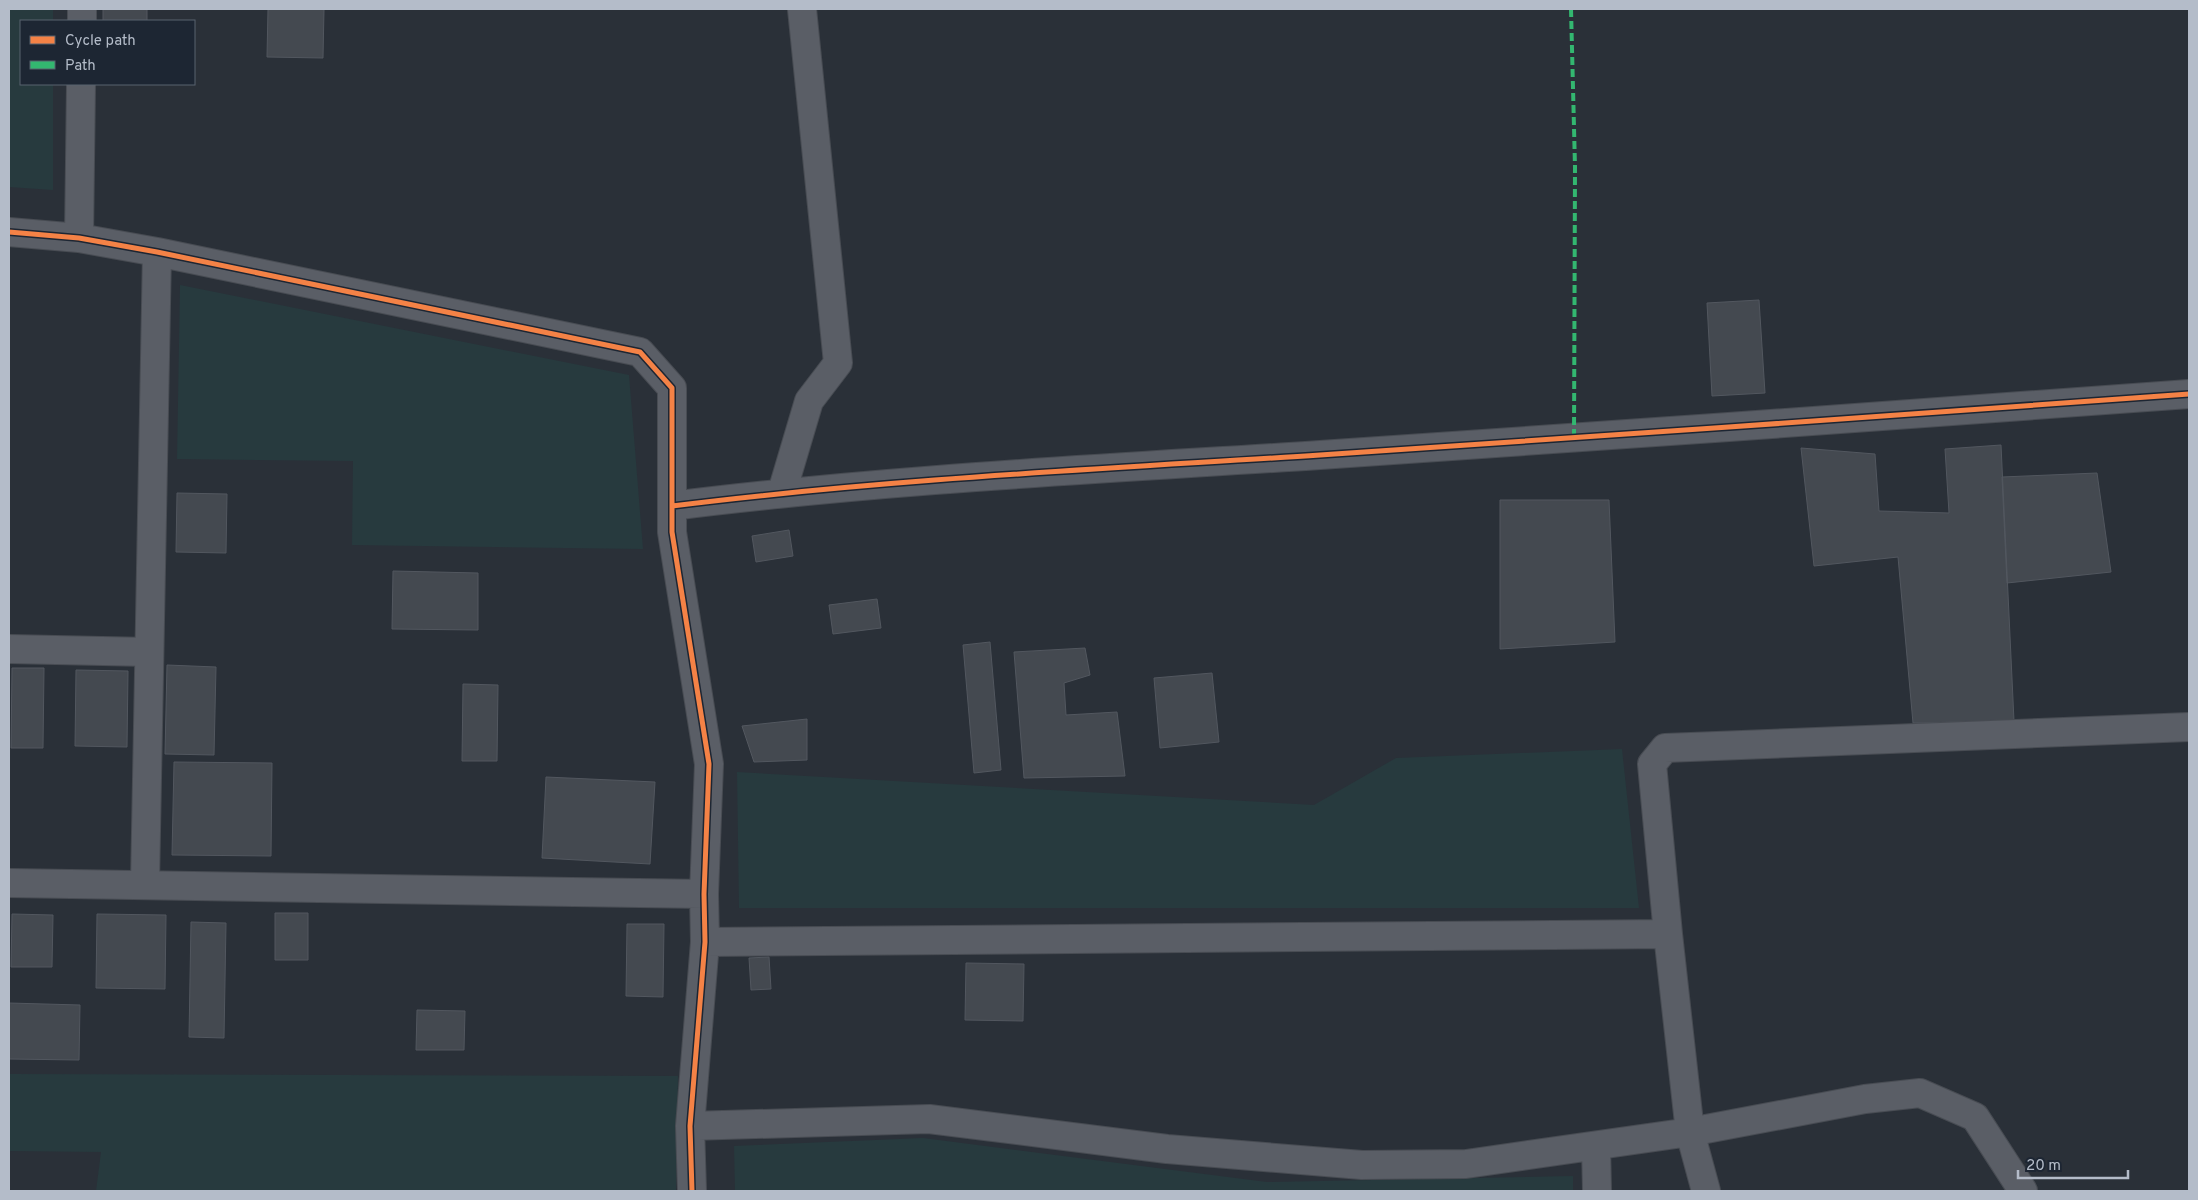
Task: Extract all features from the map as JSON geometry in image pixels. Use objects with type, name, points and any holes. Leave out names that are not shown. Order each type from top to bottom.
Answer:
[{"type":"street","points":[[782,492],[810,401],[838,363],[802,9]]},
{"type":"street","points":[[79,238],[81,85]]},
{"type":"street","points":[[9,232],[79,238],[157,252],[640,352],[672,388],[672,532],[709,764],[704,894],[705,942],[690,1126],[692,1191]]},
{"type":"street","points":[[145,884],[157,252]]},
{"type":"street","points":[[672,506],[782,492],[2189,394]]},
{"type":"street","points":[[9,649],[149,652]]},
{"type":"street","points":[[1706,1191],[1690,1132],[1668,934],[1652,764],[1665,748],[2189,727]]},
{"type":"street","points":[[9,883],[704,894]]},
{"type":"street","points":[[705,942],[1668,934]]},
{"type":"street","points":[[690,1126],[929,1119],[1167,1149],[1362,1165],[1466,1164],[1690,1132],[1865,1099],[1920,1093],[1975,1117],[2023,1191]]},
{"type":"street","points":[[1596,1146],[1597,1191]]},
{"type":"green space","points":[[9,9],[53,9],[53,20],[20,20],[20,85],[53,85],[53,190],[9,187]]},
{"type":"green space","points":[[180,285],[629,375],[643,549],[352,545],[353,461],[177,459]]},
{"type":"green space","points":[[1622,749],[1639,908],[739,908],[737,772],[1314,805],[1396,758]]},
{"type":"green space","points":[[9,1074],[678,1076],[676,1191],[96,1191],[101,1152],[9,1151]]},
{"type":"green space","points":[[923,1138],[1267,1182],[1573,1176],[1573,1191],[735,1191],[734,1146]]},
{"type":"building","points":[[103,9],[147,9],[147,20],[103,20]]},
{"type":"building","points":[[268,9],[324,9],[323,58],[267,57]]},
{"type":"building","points":[[1759,300],[1765,393],[1712,396],[1707,303]]},
{"type":"building","points":[[2001,445],[2014,721],[1913,723],[1898,557],[1814,566],[1801,448],[1875,454],[1879,511],[1949,513],[1945,449]]},
{"type":"building","points":[[2097,473],[2111,572],[2007,583],[2002,477]]},
{"type":"building","points":[[177,493],[227,494],[226,553],[176,552]]},
{"type":"building","points":[[1500,500],[1609,500],[1615,642],[1500,649]]},
{"type":"building","points":[[789,530],[793,556],[756,562],[752,536]]},
{"type":"building","points":[[393,571],[478,573],[478,630],[392,629]]},
{"type":"building","points":[[877,599],[881,628],[833,634],[829,605]]},
{"type":"building","points":[[990,642],[1001,770],[974,773],[963,645]]},
{"type":"building","points":[[1085,648],[1090,675],[1064,683],[1066,715],[1117,712],[1125,776],[1024,778],[1014,652]]},
{"type":"building","points":[[167,665],[216,667],[214,755],[165,754]]},
{"type":"building","points":[[12,668],[44,668],[43,748],[11,748]]},
{"type":"building","points":[[76,670],[128,671],[127,747],[75,746]]},
{"type":"building","points":[[1212,673],[1219,742],[1160,748],[1154,678]]},
{"type":"building","points":[[463,684],[498,685],[497,761],[462,761]]},
{"type":"building","points":[[807,719],[807,760],[754,762],[742,726]]},
{"type":"building","points":[[174,762],[272,763],[271,856],[172,855]]},
{"type":"building","points":[[546,777],[655,782],[650,864],[542,858]]},
{"type":"building","points":[[275,913],[308,913],[308,960],[275,960]]},
{"type":"building","points":[[12,914],[53,915],[52,967],[11,967]]},
{"type":"building","points":[[97,914],[166,915],[165,989],[96,988]]},
{"type":"building","points":[[191,922],[226,923],[224,1038],[189,1037]]},
{"type":"building","points":[[627,924],[664,924],[663,997],[626,996]]},
{"type":"building","points":[[769,957],[771,989],[751,990],[749,958]]},
{"type":"building","points":[[966,963],[1024,964],[1023,1021],[965,1020]]},
{"type":"building","points":[[9,1003],[80,1005],[79,1060],[9,1059]]},
{"type":"building","points":[[417,1010],[465,1011],[464,1050],[416,1050]]},
{"type":"marked path","points":[[1571,9],[1575,167],[1574,438]]},
{"type":"cycle path","points":[[9,232],[79,238],[157,252],[640,352],[672,388],[672,532],[709,764],[704,894],[705,942],[690,1126],[692,1191]]},
{"type":"cycle path","points":[[672,506],[833,489],[995,476],[2189,394]]}]
